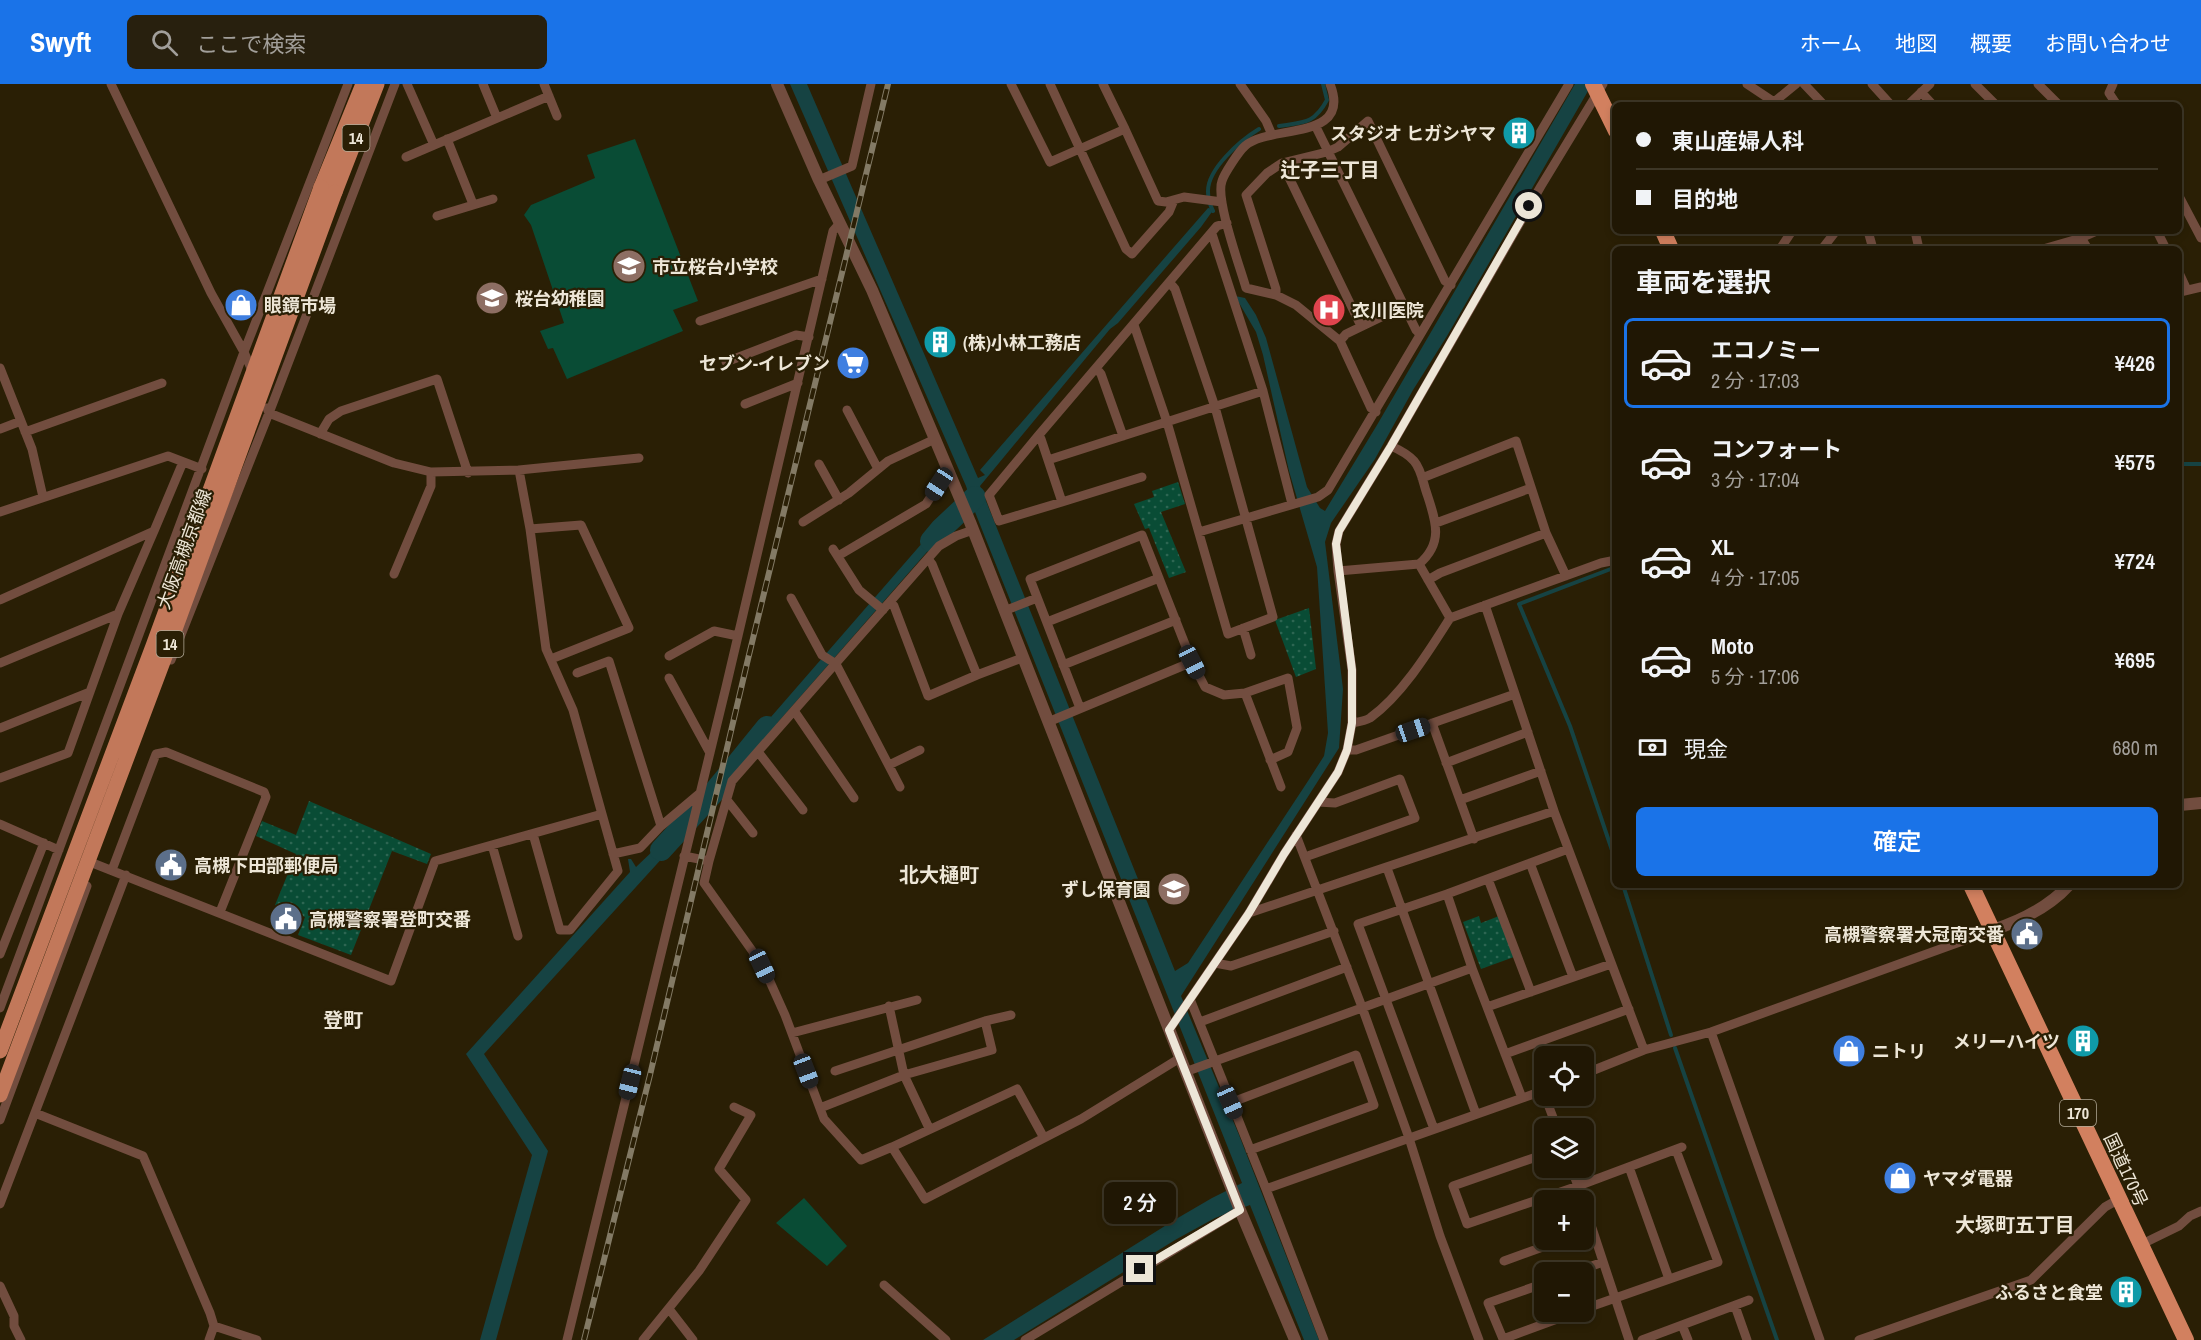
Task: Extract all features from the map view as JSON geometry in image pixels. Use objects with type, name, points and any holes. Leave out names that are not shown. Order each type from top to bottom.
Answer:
[{"type":"highway","points":[[1598,87],[1612,121]]},
{"type":"highway","name":"国道170号","points":[[1972,888],[2187,1340]]},
{"type":"main road","name":"大阪高槻京都線","points":[[0,1095],[172,640],[363,84]]},
{"type":"main road","name":"大阪高槻京都線","points":[[0,1051],[328,190],[377,84]]},
{"type":"street","points":[[111,84],[211,293],[244,352],[269,413],[394,463],[431,472],[468,473],[519,470],[639,458]]},
{"type":"street","points":[[0,1008],[244,352],[348,84]]},
{"type":"street","points":[[0,1120],[159,690],[269,413],[395,84]]},
{"type":"street","points":[[407,84],[434,145]]},
{"type":"street","points":[[483,84],[496,118]]},
{"type":"street","points":[[544,84],[557,116]]},
{"type":"street","points":[[777,84],[824,178],[840,223],[872,290],[1007,610],[1022,658],[1051,720],[1172,1025],[1180,1058],[1190,1070],[1240,1210],[1295,1340]]},
{"type":"street","points":[[824,178],[852,166],[871,84]]},
{"type":"street","points":[[1011,84],[1050,162],[1125,129]]},
{"type":"street","points":[[1050,84],[1126,249],[1132,254],[1169,212],[1174,200]]},
{"type":"street","points":[[1103,84],[1158,201],[1166,202],[1184,197],[1220,202]]},
{"type":"street","points":[[1240,84],[1266,121],[1272,135]]},
{"type":"street","points":[[1330,84],[1334,100],[1332,112],[1316,127],[1272,135],[1245,146],[1221,182],[1220,202],[1246,288],[1276,295],[1296,305],[1340,340],[1371,408],[1376,412]]},
{"type":"street","points":[[1199,532],[1318,497],[1329,490],[1569,84]]},
{"type":"street","points":[[1747,84],[1774,102],[1796,84]]},
{"type":"street","points":[[1804,84],[1821,102]]},
{"type":"street","points":[[1872,84],[1888,102]]},
{"type":"street","points":[[1911,102],[1930,84]]},
{"type":"street","points":[[1975,84],[1993,102]]},
{"type":"street","points":[[2038,84],[2056,102]]},
{"type":"street","points":[[2114,84],[2109,93],[2115,102]]},
{"type":"street","points":[[1172,1025],[1249,913],[1296,835],[1338,772],[1347,750],[1352,723],[1352,670],[1338,571],[1336,544],[1339,531],[1391,446],[1598,87]]},
{"type":"street","points":[[1921,92],[1930,102]]},
{"type":"street","points":[[406,157],[549,96]]},
{"type":"street","points":[[1276,295],[1246,195],[1267,173],[1282,163],[1327,153],[1338,147],[1368,121],[1445,280],[1451,285]]},
{"type":"street","points":[[1316,127],[1327,153],[1420,334]]},
{"type":"street","points":[[447,140],[473,204]]},
{"type":"street","points":[[1282,163],[1361,326]]},
{"type":"street","points":[[437,216],[493,199]]},
{"type":"street","points":[[2182,202],[2201,238]]},
{"type":"street","points":[[567,1340],[710,753],[833,231],[840,223]]},
{"type":"street","points":[[1142,477],[999,521],[989,495],[1217,226],[1227,223]]},
{"type":"street","points":[[1212,234],[1263,391],[1294,504]]},
{"type":"street","points":[[1824,246],[1834,234]]},
{"type":"street","points":[[2051,246],[2079,235]]},
{"type":"street","points":[[700,321],[822,279]]},
{"type":"street","points":[[1134,325],[1167,422],[1228,634],[1273,617],[1215,406],[1176,289],[1170,283]]},
{"type":"street","points":[[2183,291],[2201,287]]},
{"type":"street","points":[[1340,340],[1361,326],[1404,306]]},
{"type":"street","points":[[726,362],[796,335],[809,337]]},
{"type":"street","points":[[0,368],[32,449],[43,497]]},
{"type":"street","points":[[1097,369],[1101,374],[1123,436]]},
{"type":"street","points":[[320,434],[329,419],[341,411],[437,379],[468,473]]},
{"type":"street","points":[[25,432],[162,383]]},
{"type":"street","points":[[745,404],[798,383]]},
{"type":"street","points":[[1048,460],[1263,391]]},
{"type":"street","points":[[847,410],[878,469]]},
{"type":"street","points":[[0,429],[21,422]]},
{"type":"street","points":[[1038,435],[1041,438],[1062,502]]},
{"type":"street","points":[[803,522],[839,500],[888,460],[935,439]]},
{"type":"street","points":[[1422,478],[1516,441],[1546,533],[1566,576]]},
{"type":"street","points":[[1338,571],[1419,564],[1426,557],[1436,539],[1436,523],[1416,463],[1406,453],[1391,446]]},
{"type":"street","points":[[0,512],[153,459],[168,456],[202,469]]},
{"type":"street","points":[[0,778],[68,753],[118,614],[183,462]]},
{"type":"street","points":[[819,464],[839,500]]},
{"type":"street","points":[[519,470],[530,529],[546,649],[573,710],[618,871],[570,930],[560,930],[533,834]]},
{"type":"street","points":[[394,574],[430,486],[431,472]]},
{"type":"street","points":[[881,609],[859,590],[836,553],[926,504],[939,484],[951,479]]},
{"type":"street","points":[[1436,523],[1531,488]]},
{"type":"street","points":[[530,529],[581,525],[629,628],[551,659]]},
{"type":"street","points":[[973,530],[956,536],[939,546],[890,602],[881,609],[795,712],[732,781],[704,884],[762,966],[792,1033],[825,1119],[861,1160],[1017,1089],[1044,1138]]},
{"type":"street","points":[[0,600],[154,531]]},
{"type":"street","points":[[1428,580],[1440,573],[1546,533]]},
{"type":"street","points":[[1076,710],[1063,664],[1047,622],[1034,599],[1030,579],[1142,535],[1192,662],[1205,687],[1224,695],[1245,693],[1288,678],[1298,728],[1288,752],[1270,760]]},
{"type":"street","points":[[928,559],[976,675]]},
{"type":"street","points":[[1352,723],[1368,720],[1397,692],[1450,618],[1612,561]]},
{"type":"street","points":[[1419,564],[1450,618]]},
{"type":"street","points":[[1047,622],[1159,578]]},
{"type":"street","points":[[791,598],[822,655],[834,663],[900,787]]},
{"type":"street","points":[[1007,610],[1034,599]]},
{"type":"street","points":[[890,602],[894,606],[928,696],[1022,658]]},
{"type":"street","points":[[1485,605],[1554,811],[1644,1050]]},
{"type":"street","points":[[0,663],[118,614]]},
{"type":"street","points":[[1063,664],[1176,620]]},
{"type":"street","points":[[1243,628],[1251,655]]},
{"type":"street","points":[[669,656],[714,631],[738,636]]},
{"type":"street","points":[[577,673],[609,661],[661,826]]},
{"type":"street","points":[[1051,720],[1192,662]]},
{"type":"street","points":[[669,678],[710,753]]},
{"type":"street","points":[[0,728],[90,692]]},
{"type":"street","points":[[1245,693],[1281,787]]},
{"type":"street","points":[[1347,750],[1356,750],[1515,694]]},
{"type":"street","points":[[795,712],[854,798]]},
{"type":"street","points":[[1432,723],[1474,839]]},
{"type":"street","points":[[1446,763],[1528,732]]},
{"type":"street","points":[[889,765],[920,750]]},
{"type":"street","points":[[112,870],[156,754],[166,752],[264,792],[266,797],[220,912]]},
{"type":"street","points":[[759,753],[803,810]]},
{"type":"street","points":[[1460,800],[1541,771]]},
{"type":"street","points":[[1305,857],[1415,818],[1400,779],[1335,803],[1318,802]]},
{"type":"street","points":[[613,854],[640,848],[661,826],[699,794]]},
{"type":"street","points":[[727,800],[753,833]]},
{"type":"street","points":[[2182,805],[2201,803]]},
{"type":"street","points":[[1249,913],[1554,811]]},
{"type":"street","points":[[95,864],[391,981],[435,861],[602,814]]},
{"type":"street","points":[[0,824],[59,850]]},
{"type":"street","points":[[1296,835],[1362,1007],[1409,1138],[1440,1236],[1479,1340]]},
{"type":"street","points":[[0,954],[44,843]]},
{"type":"street","points":[[492,845],[518,936]]},
{"type":"street","points":[[1434,1129],[1358,924],[1568,849]]},
{"type":"street","points":[[684,856],[709,861]]},
{"type":"street","points":[[1530,863],[1573,977]]},
{"type":"street","points":[[1387,868],[1476,1114]]},
{"type":"street","points":[[0,1204],[126,875]]},
{"type":"street","points":[[1488,879],[1532,992]]},
{"type":"street","points":[[1594,1070],[1644,1050],[1711,1032],[2008,925],[2039,909],[2066,888]]},
{"type":"street","points":[[1447,894],[1472,968],[1522,1098]]},
{"type":"street","points":[[1215,963],[1231,966],[1334,931]]},
{"type":"street","points":[[1487,1007],[1611,964]]},
{"type":"street","points":[[1200,1022],[1347,967]]},
{"type":"street","points":[[1190,1070],[1472,968]]},
{"type":"street","points":[[792,1033],[917,1000]]},
{"type":"street","points":[[1189,1000],[1251,1150],[1324,1340]]},
{"type":"street","points":[[889,1006],[904,1075],[929,1128]]},
{"type":"street","points":[[1505,1054],[1629,1009]]},
{"type":"street","points":[[835,1071],[984,1021],[1011,1015]]},
{"type":"street","points":[[820,1108],[904,1075],[992,1050],[984,1021]]},
{"type":"street","points":[[1711,1032],[1820,1340]]},
{"type":"street","points":[[1230,1102],[1356,1055],[1374,1105],[1251,1150]]},
{"type":"street","points":[[892,1147],[925,1199],[1081,1119],[1180,1058]]},
{"type":"street","points":[[1266,1189],[1534,1094]]},
{"type":"street","points":[[643,1340],[699,1271],[746,1200],[719,1169],[751,1115],[734,1107]]},
{"type":"street","points":[[35,1113],[143,1156],[214,1326],[209,1340]]},
{"type":"street","points":[[1534,1158],[1453,1186],[1467,1224],[1679,1148],[1718,1262],[1594,1305]]},
{"type":"street","points":[[1629,1167],[1670,1279]]},
{"type":"street","points":[[1575,1178],[1579,1190]]},
{"type":"street","points":[[1859,1340],[2031,1280],[2105,1207],[2119,1199]]},
{"type":"street","points":[[1025,1340],[1240,1210]]},
{"type":"street","points":[[2140,1245],[2178,1226],[2201,1211]]},
{"type":"street","points":[[1594,1243],[1603,1262],[1629,1340]]},
{"type":"street","points":[[1504,1261],[1534,1250]]},
{"type":"street","points":[[1594,1265],[1603,1262]]},
{"type":"street","points":[[0,1286],[14,1316],[14,1326],[21,1340]]},
{"type":"street","points":[[884,1286],[946,1340]]},
{"type":"street","points":[[1534,1287],[1488,1303],[1503,1339],[1549,1322]]},
{"type":"street","points":[[1642,1340],[1749,1300]]},
{"type":"street","points":[[1735,1306],[1747,1340]]},
{"type":"street","points":[[669,1309],[693,1340]]},
{"type":"street","points":[[1682,1325],[1688,1340]]},
{"type":"street","points":[[214,1326],[257,1340]]},
{"type":"green space","points":[[635,139],[698,301],[673,310],[683,331],[567,379],[553,348],[548,349],[540,331],[564,323],[531,225],[524,215],[531,205],[595,178],[587,155]]},
{"type":"green space","points":[[1178,482],[1185,504],[1161,512],[1186,572],[1169,578],[1149,528],[1145,529],[1134,504],[1154,497],[1152,491]]},
{"type":"green space","points":[[1309,608],[1316,669],[1296,677],[1275,620]]},
{"type":"green space","points":[[309,801],[431,854],[427,864],[392,851],[351,955],[298,935],[305,917],[275,905],[296,854],[256,836],[262,821],[296,835]]},
{"type":"green space","points":[[1479,916],[1481,923],[1499,916],[1514,957],[1481,969],[1463,922]]},
{"type":"green space","points":[[804,1198],[847,1246],[827,1266],[776,1223]]},
{"type":"water","points":[[790,84],[807,84],[978,478],[985,475],[980,470],[1208,208],[1214,209],[1118,323],[1110,329],[980,486],[1175,971],[1188,963],[1308,781],[1324,756],[1328,733],[1317,567],[1289,471],[1263,355],[1256,332],[1235,296],[1245,298],[1256,315],[1266,338],[1307,487],[1320,508],[1325,511],[1575,84],[1592,84],[1375,459],[1331,523],[1325,542],[1343,689],[1339,748],[1181,996],[1239,1135],[1319,1340],[1304,1340],[1250,1205],[1215,1218],[1175,1240],[1014,1340],[983,1340],[1176,1219],[1242,1183],[966,486]]},
{"type":"water","points":[[950,511],[954,521],[751,753],[743,749]]},
{"type":"water","points":[[682,823],[676,843],[484,1054],[548,1151],[496,1340],[480,1340],[532,1155],[466,1054],[630,872],[628,859],[631,859],[636,867],[656,848],[658,849]]},
{"type":"waterway","points":[[1279,126],[1295,124],[1318,114],[1327,100],[1323,84]]},
{"type":"waterway","points":[[1213,211],[1208,192],[1213,174],[1226,156],[1259,129]]},
{"type":"waterway","points":[[2182,464],[2201,464]]},
{"type":"waterway","points":[[931,541],[975,497]]},
{"type":"waterway","points":[[1612,569],[1519,604],[1570,726],[1612,850]]},
{"type":"waterway","points":[[661,850],[715,791],[767,727]]},
{"type":"waterway","points":[[1624,888],[1671,1035]]},
{"type":"waterway","points":[[1675,1048],[1777,1340]]},
{"type":"railway","points":[[584,1340],[650,1075],[748,659],[888,84]]},
{"type":"place","name":"スタジオ ヒガシヤマ","points":[[1519,133]]},
{"type":"place","name":"市立桜台小学校","points":[[629,266]]},
{"type":"place","name":"桜台幼稚園","points":[[492,298]]},
{"type":"place","name":"眼鏡市場","points":[[241,305]]},
{"type":"place","name":"衣川医院","points":[[1329,310]]},
{"type":"place","name":"(株)小林工務店","points":[[940,342]]},
{"type":"place","name":"セブン-イレブン","points":[[853,363]]},
{"type":"place","name":"高槻下田部郵便局","points":[[171,865]]},
{"type":"place","name":"ずし保育園","points":[[1174,889]]},
{"type":"place","name":"高槻警察署登町交番","points":[[286,919]]},
{"type":"place","name":"高槻警察署大冠南交番","points":[[2027,934]]},
{"type":"place","name":"メリーハイツ","points":[[2083,1041]]},
{"type":"place","name":"ニトリ","points":[[1849,1051]]},
{"type":"place","name":"ヤマダ電器","points":[[1900,1178]]},
{"type":"place","name":"ふるさと食堂","points":[[2126,1292]]},
{"type":"district","name":"辻子三丁目","points":[[1330,169]]},
{"type":"district","name":"北大樋町","points":[[939,874]]},
{"type":"district","name":"登町","points":[[343,1019]]},
{"type":"district","name":"大塚町五丁目","points":[[2015,1224]]},
{"type":"route","points":[[1140,1269],[1240,1210],[1169,1030],[1249,913],[1284,854],[1338,772],[1347,750],[1352,723],[1352,670],[1336,544],[1339,531],[1391,446],[1529,206]]}]
